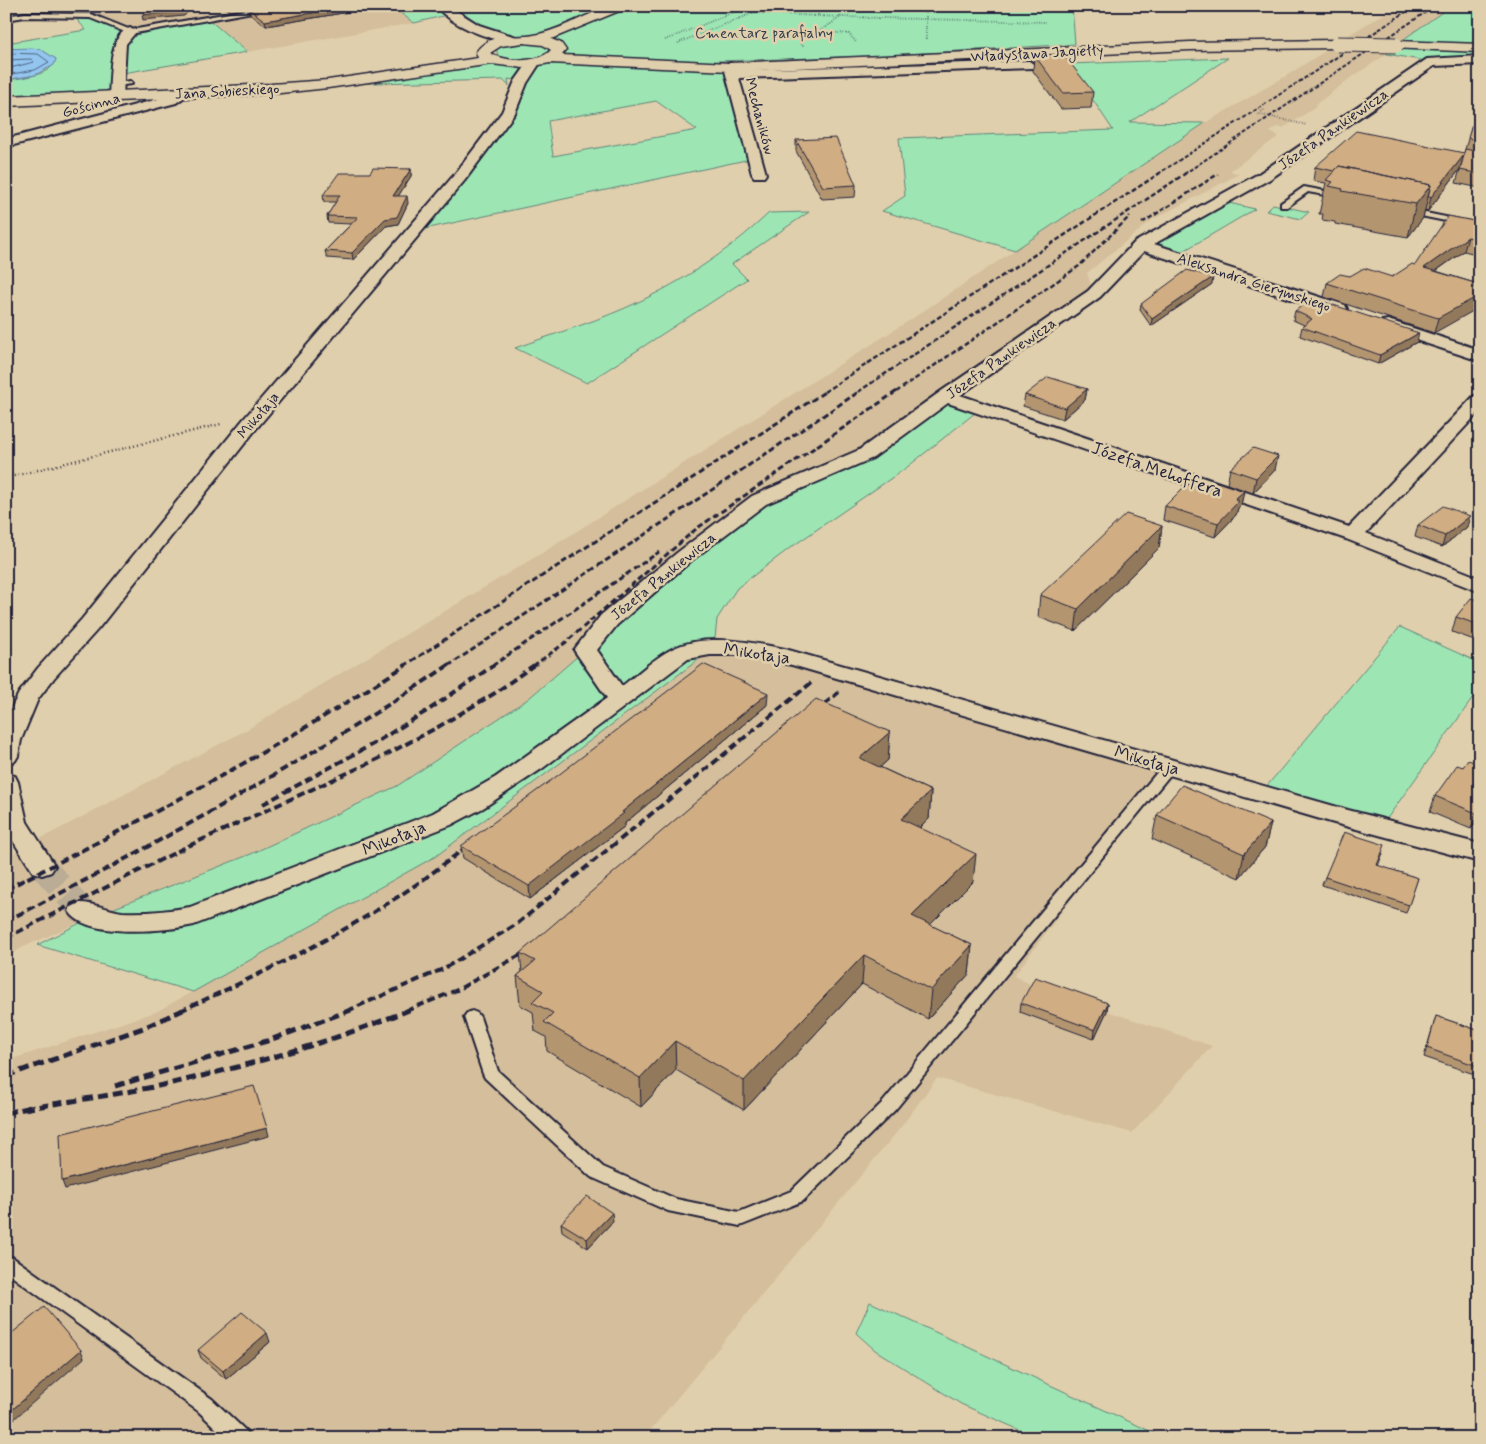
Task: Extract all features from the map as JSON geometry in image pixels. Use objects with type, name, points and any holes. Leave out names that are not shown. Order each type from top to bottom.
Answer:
[{"type":"street","points":[[442,6],[451,14],[482,32],[512,40],[534,40],[582,24],[619,6]]},
{"type":"street","points":[[488,53],[514,64],[534,62],[553,51],[582,24]]},
{"type":"street","points":[[116,90],[120,43],[130,32]]},
{"type":"street","points":[[482,32],[488,53]]},
{"type":"street","points":[[488,53],[512,40]]},
{"type":"street","points":[[534,40],[553,51]]},
{"type":"street","name":"Władysława Jagiełły","points":[[553,51],[595,59],[731,70],[1180,46],[1337,44],[1480,48]]},
{"type":"street","name":"Jana Sobieskiego","points":[[6,101],[116,90],[183,93],[328,84],[446,66],[488,53]]},
{"type":"street","name":"Józefa Pankiewicza","points":[[619,698],[585,650],[609,620],[685,556],[760,500],[866,454],[946,396],[1094,294],[1141,245],[1265,176],[1431,62],[1480,60]]},
{"type":"street","name":"Mikołaja","points":[[6,756],[9,740],[27,698],[46,673],[90,624],[249,425],[460,177],[508,113],[521,81],[525,78],[534,62]]},
{"type":"street","points":[[514,64],[516,78],[521,81]]},
{"type":"street","points":[[731,70],[1029,65]]},
{"type":"street","name":"Mechaników","points":[[731,70],[759,174]]},
{"type":"street","name":"Gościnna","points":[[6,143],[161,103],[183,93]]},
{"type":"street","points":[[1330,131],[1348,135]]},
{"type":"street","name":"Aleksandra Gierymskiego","points":[[1141,245],[1355,314]]},
{"type":"street","points":[[1374,320],[1480,356]]},
{"type":"street","name":"Józefa Mehoffera","points":[[946,396],[1353,535],[1480,586]]},
{"type":"street","points":[[1353,535],[1480,400]]},
{"type":"street","name":"Mikołaja","points":[[82,911],[92,917],[138,922],[168,921],[194,916],[442,819],[476,802],[508,782],[680,654],[696,649],[714,648],[754,650],[792,658],[1343,817],[1480,853]]},
{"type":"street","points":[[6,782],[14,822],[42,866]]},
{"type":"lane","points":[[6,18],[25,15],[91,16],[130,32],[282,6]]},
{"type":"lane","points":[[116,90],[130,83]]},
{"type":"lane","points":[[1284,204],[1308,188],[1346,197]]},
{"type":"lane","points":[[1403,210],[1480,226]]},
{"type":"lane","points":[[472,1017],[491,1074],[597,1172],[674,1206],[740,1219],[797,1196],[889,1106],[1169,767]]},
{"type":"lane","points":[[6,1262],[205,1405],[240,1438]]},
{"type":"path","points":[[665,40],[750,6]]},
{"type":"path","points":[[678,44],[771,6]]},
{"type":"path","points":[[818,15],[819,6]]},
{"type":"path","points":[[926,6],[926,44]]},
{"type":"path","points":[[754,13],[926,20],[1046,22]]},
{"type":"path","points":[[820,31],[841,17]]},
{"type":"path","points":[[1264,110],[1258,114],[1324,128],[1330,131]]},
{"type":"path","points":[[6,478],[221,424],[249,425]]},
{"type":"shaded area","points":[[64,6],[391,6],[414,23],[247,52],[207,18],[130,32],[73,15]]},
{"type":"shaded area","points":[[1397,6],[1451,6],[1391,48],[1387,54],[1349,79],[1314,106],[1316,107],[1288,125],[1282,128],[1277,127],[1270,132],[1279,136],[1230,171],[1239,174],[1152,220],[1087,273],[1094,294],[585,650],[528,699],[397,786],[251,854],[92,917],[23,947],[6,958],[6,857],[248,729],[547,550],[910,320],[1205,123],[1286,76]]},
{"type":"shaded area","points":[[732,647],[1169,767],[1014,976],[1034,986],[1212,1046],[1132,1133],[937,1078],[901,1127],[644,1438],[6,1438],[6,1061],[156,1012],[436,856],[714,648]]},
{"type":"green space","name":"Cmentarz parafialny","points":[[391,6],[1072,6],[1075,44],[875,56],[718,61],[730,67],[755,158],[415,231],[505,119],[521,81],[508,79],[509,86],[503,80],[328,84],[420,71],[498,55],[495,46],[506,32],[470,26],[451,14],[414,23]],"holes":[[[656,101],[697,130],[553,156],[548,121]]]},
{"type":"green space","points":[[1451,6],[1480,6],[1480,60],[1431,62],[1387,54],[1391,48]]},
{"type":"green space","points":[[73,15],[91,16],[130,32],[207,18],[247,52],[117,74],[116,96],[6,101],[6,80],[42,73],[53,65],[56,59],[40,49],[6,49],[6,43],[86,30]]},
{"type":"green space","points":[[1228,58],[1130,122],[1205,123],[1015,250],[882,211],[905,196],[899,138],[1113,130],[1069,64]]},
{"type":"green space","points":[[1220,201],[1255,209],[1175,256],[1141,245]]},
{"type":"green space","points":[[1273,204],[1309,212],[1301,219],[1266,211]]},
{"type":"green space","points":[[809,212],[732,264],[747,279],[587,383],[515,348],[583,325],[662,290],[718,255],[769,213]]},
{"type":"green space","points":[[946,396],[980,409],[906,468],[790,548],[737,588],[717,619],[714,648],[436,856],[193,992],[37,945],[92,917],[251,854],[397,786],[528,699],[759,500],[866,454]]},
{"type":"green space","points":[[1400,627],[1480,663],[1480,688],[1381,827],[1261,793]]},
{"type":"green space","points":[[870,1302],[1165,1438],[1038,1438],[961,1404],[875,1350],[856,1333]]},
{"type":"water","points":[[6,49],[40,49],[56,59],[54,65],[35,75],[6,80]]},
{"type":"building","points":[[151,6],[188,6],[183,11],[142,15]]},
{"type":"building","points":[[266,6],[351,6],[265,21],[249,9]]},
{"type":"building","points":[[1063,54],[1093,92],[1063,93],[1034,55]]},
{"type":"building","points":[[1472,125],[1480,126],[1480,141],[1468,138]]},
{"type":"building","points":[[1356,131],[1464,153],[1465,149],[1480,152],[1480,174],[1460,170],[1464,155],[1431,197],[1428,197],[1431,185],[1339,166],[1334,171],[1315,167]]},
{"type":"building","points":[[836,138],[856,185],[823,187],[796,140]]},
{"type":"building","points":[[1339,166],[1431,185],[1416,204],[1342,191],[1343,189],[1329,186],[1333,182],[1326,180]]},
{"type":"building","points":[[373,168],[411,169],[393,196],[407,196],[397,217],[385,219],[352,253],[325,251],[358,217],[327,216],[340,195],[323,195],[339,173],[370,173]]},
{"type":"building","points":[[1476,214],[1480,215],[1480,240],[1468,237],[1424,268],[1478,284],[1474,287],[1480,289],[1480,295],[1438,318],[1327,283],[1340,274],[1350,276],[1364,268],[1392,277],[1412,264],[1415,265],[1448,216],[1474,221]]},
{"type":"building","points":[[1187,270],[1213,277],[1152,319],[1141,304]]},
{"type":"building","points":[[1312,298],[1419,333],[1380,355],[1302,327],[1312,319],[1295,311]]},
{"type":"building","points":[[1048,377],[1087,389],[1065,408],[1025,395]]},
{"type":"building","points":[[1253,448],[1278,456],[1256,478],[1230,469]]},
{"type":"building","points":[[1217,482],[1244,491],[1235,499],[1239,501],[1218,523],[1165,506],[1187,484],[1207,490]]},
{"type":"building","points":[[1443,506],[1470,516],[1445,536],[1418,525]]},
{"type":"building","points":[[1126,514],[1162,526],[1078,609],[1040,595]]},
{"type":"building","points":[[1471,598],[1480,601],[1479,625],[1456,617]]},
{"type":"building","points":[[703,664],[768,693],[622,812],[624,813],[529,886],[461,846],[557,776]]},
{"type":"building","points":[[816,699],[890,732],[860,758],[931,791],[901,819],[976,854],[912,916],[972,945],[931,990],[864,955],[744,1081],[675,1041],[640,1078],[544,1022],[553,1013],[532,1002],[543,991],[517,976],[535,961],[520,953]]},
{"type":"building","points":[[1468,760],[1480,764],[1480,808],[1476,813],[1435,796],[1457,765],[1463,767]]},
{"type":"building","points":[[1182,785],[1271,823],[1244,854],[1157,815]]},
{"type":"building","points":[[1344,832],[1385,845],[1377,865],[1418,878],[1409,905],[1325,877]]},
{"type":"building","points":[[1035,977],[1108,1003],[1095,1030],[1021,1003]]},
{"type":"building","points":[[1436,1016],[1480,1031],[1480,1067],[1427,1048]]},
{"type":"building","points":[[254,1086],[267,1128],[62,1181],[60,1134]]},
{"type":"building","points":[[587,1196],[612,1213],[587,1239],[561,1223]]},
{"type":"building","points":[[44,1307],[81,1350],[6,1415],[6,1338]]},
{"type":"building","points":[[242,1312],[267,1333],[223,1371],[198,1350]]},
{"type":"building","points":[[193,1433],[199,1438],[189,1438]]},
{"type":"tunnel","points":[[42,866],[82,911]]},
{"type":"railway","points":[[1158,174],[1415,6]]},
{"type":"railway","points":[[1184,174],[1435,6]]},
{"type":"railway","points":[[824,392],[1160,173]]},
{"type":"railway","points":[[858,392],[1186,173]]},
{"type":"railway","points":[[1142,223],[1218,174]]},
{"type":"railway","points":[[896,392],[1079,266],[1130,216]]},
{"type":"railway","points":[[404,666],[826,391]]},
{"type":"railway","points":[[448,666],[860,391]]},
{"type":"railway","points":[[533,666],[565,643],[696,529],[897,391]]},
{"type":"railway","points":[[492,666],[659,552]]},
{"type":"railway","points":[[6,889],[209,783],[358,696],[406,665]]},
{"type":"railway","points":[[6,921],[120,862],[232,800],[341,734],[449,665]]},
{"type":"railway","points":[[263,804],[373,744],[430,709],[494,665]]},
{"type":"railway","points":[[6,938],[184,848],[378,759],[438,727],[495,693],[534,665]]},
{"type":"railway","points":[[347,1011],[443,969],[517,924],[811,683]]},
{"type":"railway","points":[[815,712],[839,692]]},
{"type":"railway","points":[[180,1011],[266,971],[349,927],[411,888],[473,842]]},
{"type":"railway","points":[[406,1011],[457,990],[531,949]]},
{"type":"railway","points":[[6,1076],[143,1028],[183,1010]]},
{"type":"railway","points":[[115,1086],[267,1041],[351,1010]]},
{"type":"railway","points":[[24,1109],[142,1089],[210,1074],[268,1059],[325,1041],[409,1010]]},
{"type":"railway","points":[[6,1113],[31,1107]]}]
